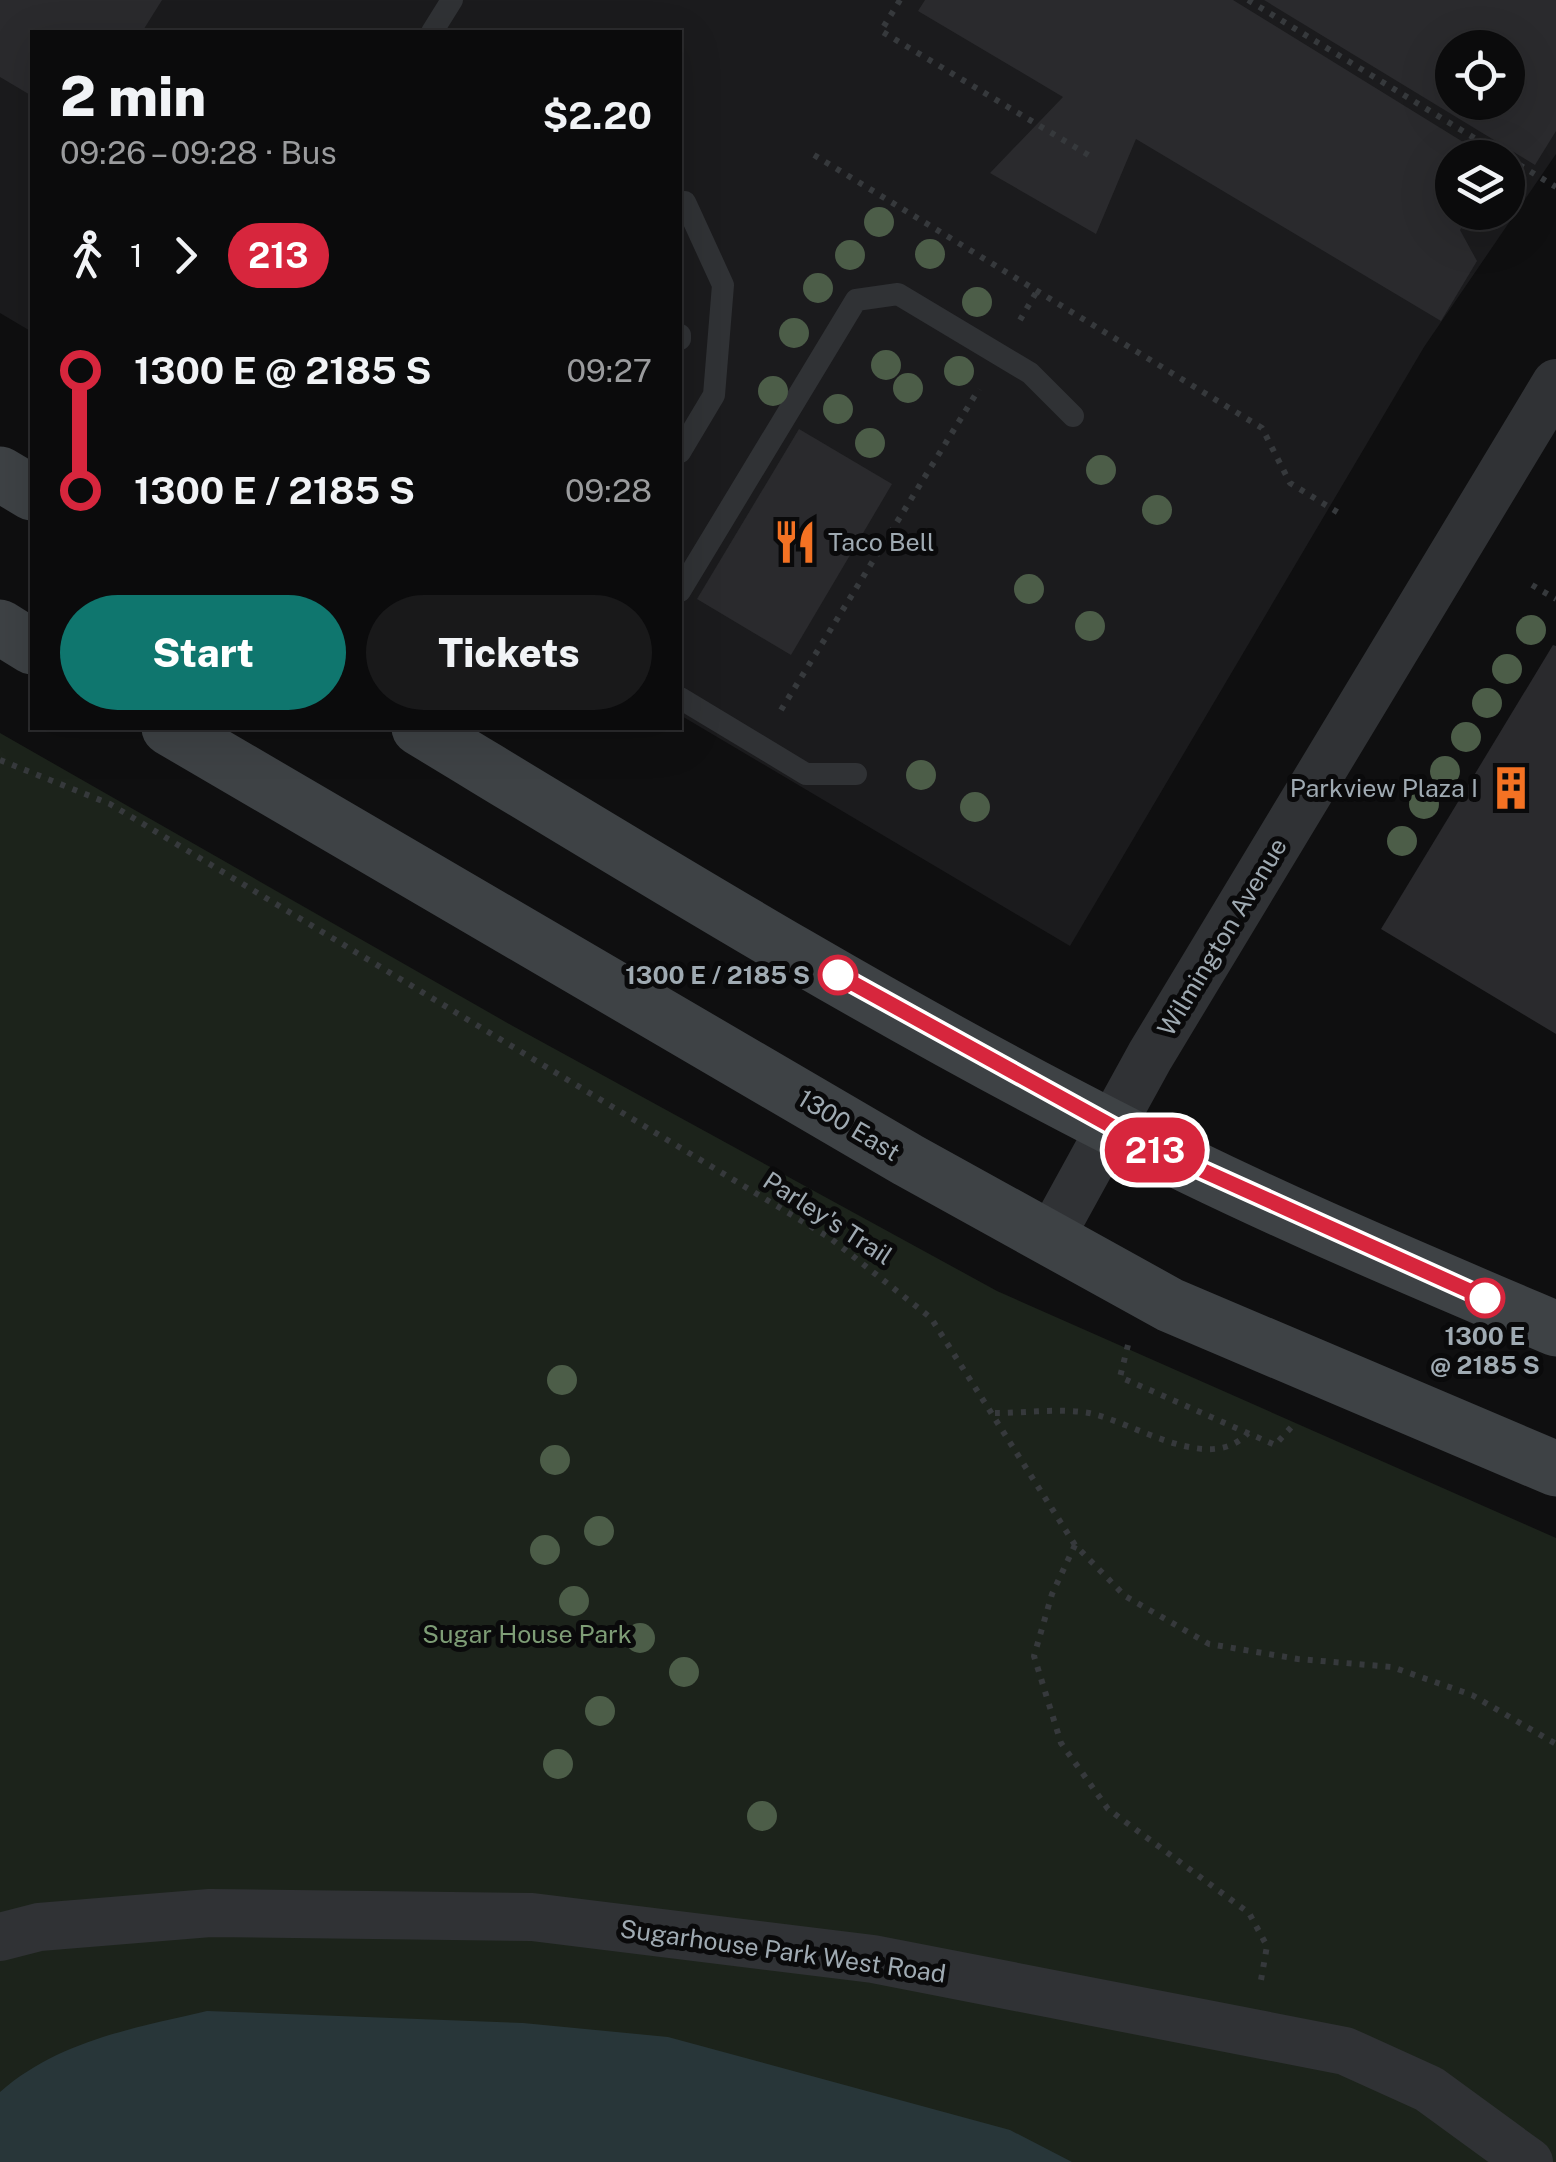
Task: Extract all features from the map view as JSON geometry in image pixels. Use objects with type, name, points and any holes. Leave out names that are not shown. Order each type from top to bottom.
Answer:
[{"type":"main road","points":[[0,474],[30,491]]},
{"type":"main road","points":[[0,628],[30,646]]},
{"type":"main road","name":"1300 East","points":[[172,730],[908,1160],[1170,1305],[1556,1469]]},
{"type":"main road","points":[[423,730],[767,935],[1111,1128],[1256,1199],[1556,1329]]},
{"type":"street","name":"Wilmington Avenue","points":[[1050,1238],[1111,1128],[1556,383]]},
{"type":"street","name":"Sugarhouse Park West Road","points":[[0,1937],[40,1927],[210,1913],[532,1917],[873,1959],[1345,2050],[1429,2089],[1530,2162]]},
{"type":"lane","points":[[433,30],[452,0]]},
{"type":"lane","points":[[682,449],[714,395],[723,284],[685,202]]},
{"type":"lane","points":[[682,588],[856,300],[898,294],[1030,374],[1073,416]]},
{"type":"lane","points":[[682,699],[806,774],[856,774]]},
{"type":"path","points":[[900,0],[881,31],[1090,156]]},
{"type":"path","points":[[1248,0],[1477,140]]},
{"type":"path","points":[[814,155],[1262,428],[1290,483],[1342,515]]},
{"type":"path","points":[[1525,169],[1556,188]]},
{"type":"path","points":[[773,723],[980,387]]},
{"type":"path","points":[[1532,585],[1556,599]]},
{"type":"path","name":"Parley's Trail","points":[[0,760],[110,804],[830,1238],[931,1318],[1075,1545],[1124,1596],[1209,1644],[1298,1659],[1392,1667],[1472,1695],[1556,1744]]},
{"type":"path","points":[[1125,1354],[1120,1377],[1275,1445]]},
{"type":"path","points":[[994,1412],[1086,1413],[1209,1452],[1235,1447],[1248,1433]]},
{"type":"path","points":[[1075,1545],[1052,1594],[1034,1656],[1061,1743],[1108,1810],[1249,1914],[1268,1946]]},
{"type":"shaded area","points":[[0,0],[1556,0],[1556,154],[1525,199],[1525,140],[1435,140],[1435,230],[1504,230],[1424,347],[1070,946],[682,716],[682,30],[30,30],[30,331],[0,313]]},
{"type":"shaded area","points":[[207,2011],[523,2023],[668,2037],[1010,2130],[1072,2162],[0,2162],[0,2092],[23,2075],[72,2048]]},
{"type":"green space","name":"Sugar House Park","points":[[0,733],[511,1025],[997,1291],[1556,1538],[1556,2162],[0,2162]]},
{"type":"building","points":[[0,0],[162,0],[143,30],[30,30],[30,95],[0,77]]},
{"type":"building","points":[[925,0],[1233,0],[1460,140],[1435,140],[1435,230],[1460,230],[1477,261],[1441,321],[1136,139],[1096,234],[990,173],[1063,97],[918,11]]},
{"type":"building","points":[[1264,0],[1556,0],[1556,131],[1535,165],[1525,159],[1525,140],[1494,140],[1461,120],[1525,120],[1525,30],[1435,30],[1435,104]]},
{"type":"building","name":"Taco Bell","points":[[799,429],[892,484],[791,655],[697,599]]},
{"type":"building","name":"Parkview Plaza I","points":[[1553,645],[1556,646],[1556,1034],[1381,929]]},
{"type":"bus line","name":"213","points":[[838,975],[1111,1128],[1256,1199],[1485,1298]]},
{"type":"place","name":"Taco Bell","points":[[795,542]]},
{"type":"place","name":"Parkview Plaza I","points":[[1511,788]]},
{"type":"place","name":"1300 E / 2185 S","points":[[838,975]]},
{"type":"place","name":"1300 E @ 2185 S","points":[[1485,1298]]}]
